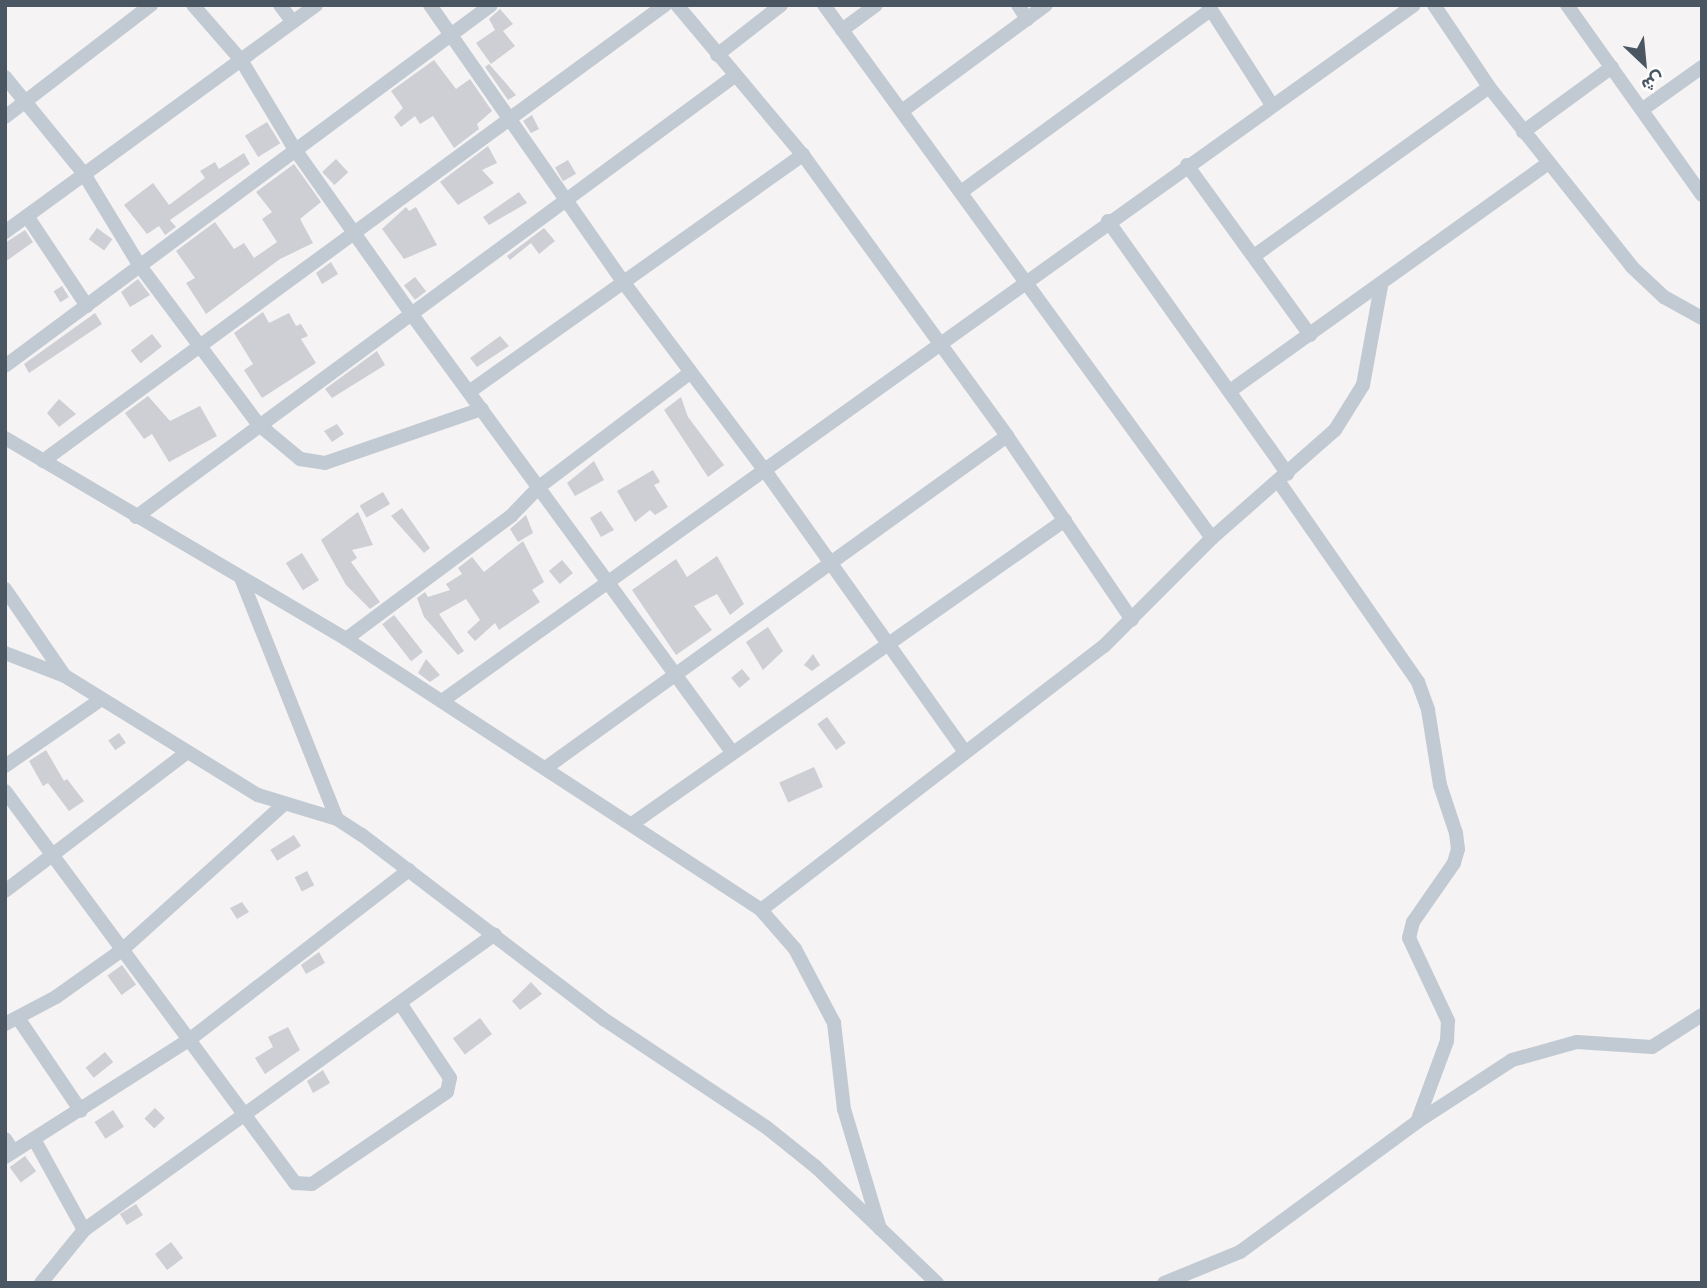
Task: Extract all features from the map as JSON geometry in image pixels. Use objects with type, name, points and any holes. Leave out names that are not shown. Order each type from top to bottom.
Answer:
[{"type":"street","points":[[5,117],[151,5]]},
{"type":"street","points":[[192,5],[241,60],[296,151],[353,232],[539,487],[606,584],[732,752]]},
{"type":"street","points":[[280,5],[293,22]]},
{"type":"street","points":[[5,232],[316,5]]},
{"type":"street","points":[[430,5],[448,35],[624,283],[766,472],[964,751]]},
{"type":"street","points":[[5,366],[491,5]]},
{"type":"street","points":[[43,461],[666,5]]},
{"type":"street","points":[[677,5],[733,77],[803,155],[1007,436],[1132,620]]},
{"type":"street","points":[[717,55],[781,5]]},
{"type":"street","points":[[824,5],[1212,538]]},
{"type":"street","points":[[842,30],[876,5]]},
{"type":"street","points":[[1018,5],[1027,19]]},
{"type":"street","points":[[902,111],[1046,5]]},
{"type":"street","points":[[442,701],[766,472],[1108,221],[1415,5]]},
{"type":"street","points":[[1434,5],[1523,132],[1647,283],[1702,318]]},
{"type":"street","points":[[1567,5],[1700,189]]},
{"type":"street","points":[[961,192],[1209,8],[1272,105]]},
{"type":"street","points":[[1523,132],[1612,67]]},
{"type":"street","points":[[1643,109],[1702,67]]},
{"type":"street","points":[[5,76],[84,174],[140,267],[258,424],[300,459],[315,464],[482,409]]},
{"type":"street","points":[[136,517],[564,198],[733,77]]},
{"type":"street","points":[[1254,256],[1489,87]]},
{"type":"street","points":[[470,392],[803,155]]},
{"type":"street","points":[[1230,391],[1381,286],[1549,163]]},
{"type":"street","points":[[1187,165],[1311,335]]},
{"type":"street","points":[[27,216],[87,306]]},
{"type":"street","points":[[1108,221],[1230,391],[1418,682],[1429,710],[1440,785],[1456,833],[1458,849],[1454,863],[1413,922],[1409,938],[1448,1021],[1447,1041],[1417,1122]]},
{"type":"street","points":[[761,910],[964,751],[1056,685],[1132,620],[1212,538],[1284,478],[1352,407],[1370,358],[1381,286]]},
{"type":"street","points":[[346,639],[511,516],[539,487],[690,373]]},
{"type":"street","points":[[548,767],[1007,436]]},
{"type":"street","points":[[5,438],[346,639],[548,767],[761,910],[795,949],[834,1023],[844,1109],[880,1229]]},
{"type":"street","points":[[632,824],[1065,520]]},
{"type":"street","points":[[241,578],[337,819]]},
{"type":"street","points":[[5,589],[65,676]]},
{"type":"street","points":[[5,653],[65,676],[99,701],[185,754],[282,806],[337,819],[495,934],[605,1020],[766,1127],[816,1167],[937,1283]]},
{"type":"street","points":[[5,766],[99,701]]},
{"type":"street","points":[[5,891],[185,754]]},
{"type":"street","points":[[5,791],[295,1183],[312,1184],[447,1092],[450,1079],[400,1003]]},
{"type":"street","points":[[81,1111],[12,1021],[122,950],[282,806]]},
{"type":"street","points":[[8,1149],[34,1139],[81,1111],[189,1040],[408,870]]},
{"type":"street","points":[[41,1283],[51,1265],[84,1230],[495,934]]},
{"type":"street","points":[[1164,1283],[1240,1252],[1417,1122],[1512,1060],[1577,1042],[1652,1047],[1702,1015]]},
{"type":"street","points":[[34,1139],[84,1230]]},
{"type":"building","points":[[500,9],[513,24],[503,31],[515,46],[491,64],[476,43],[495,30],[489,19]]},
{"type":"building","points":[[434,60],[456,89],[470,79],[492,111],[477,124],[479,129],[454,148],[433,116],[420,124],[415,116],[401,127],[394,117],[403,108],[391,91]]},
{"type":"building","points":[[489,64],[516,95],[508,100],[485,67]]},
{"type":"building","points":[[532,115],[539,129],[531,133],[523,121]]},
{"type":"building","points":[[267,122],[280,143],[258,157],[245,136]]},
{"type":"building","points":[[488,146],[497,163],[482,170],[494,183],[458,205],[440,182]]},
{"type":"building","points":[[244,153],[250,164],[170,220],[176,227],[165,235],[159,226],[147,234],[124,205],[153,183],[169,205],[205,178],[200,171],[215,162],[219,169]]},
{"type":"building","points":[[336,159],[348,172],[334,185],[322,172]]},
{"type":"building","points":[[568,160],[576,174],[563,181],[555,168]]},
{"type":"building","points":[[294,164],[321,202],[300,219],[313,243],[280,259],[206,314],[186,283],[195,278],[176,251],[215,222],[234,249],[244,243],[254,258],[277,242],[262,219],[272,212],[256,192]]},
{"type":"building","points":[[519,192],[527,203],[489,225],[483,217]]},
{"type":"building","points":[[406,207],[409,211],[416,207],[437,245],[404,259],[382,229]]},
{"type":"building","points":[[97,228],[112,239],[104,250],[89,239]]},
{"type":"building","points":[[544,228],[555,241],[539,254],[531,243],[510,260],[507,256]]},
{"type":"building","points":[[25,230],[33,242],[5,262],[5,243]]},
{"type":"building","points":[[331,262],[338,274],[322,284],[316,273]]},
{"type":"building","points":[[415,277],[426,291],[415,300],[404,286]]},
{"type":"building","points":[[138,279],[150,295],[130,307],[121,292]]},
{"type":"building","points":[[62,286],[69,297],[60,302],[54,291]]},
{"type":"building","points":[[263,312],[269,323],[289,313],[296,326],[301,324],[308,336],[301,339],[316,363],[262,398],[244,370],[253,364],[234,333]]},
{"type":"building","points":[[95,313],[102,324],[29,373],[24,364]]},
{"type":"building","points":[[152,334],[162,347],[141,363],[131,351]]},
{"type":"building","points":[[500,336],[509,346],[477,367],[470,358]]},
{"type":"building","points":[[377,351],[385,365],[332,398],[325,389]]},
{"type":"building","points":[[148,396],[170,421],[200,406],[217,436],[169,462],[152,434],[144,439],[125,413]]},
{"type":"building","points":[[681,397],[688,417],[724,465],[708,477],[664,410]]},
{"type":"building","points":[[59,399],[76,414],[59,427],[47,413]]},
{"type":"building","points":[[337,424],[344,434],[332,442],[324,431]]},
{"type":"building","points":[[594,461],[604,480],[575,496],[567,483]]},
{"type":"building","points":[[653,470],[660,482],[654,485],[668,507],[655,515],[650,510],[635,522],[617,491]]},
{"type":"building","points":[[383,492],[390,504],[367,518],[360,506]]},
{"type":"building","points":[[402,508],[430,548],[424,553],[391,516]]},
{"type":"building","points":[[601,511],[614,530],[601,537],[590,518]]},
{"type":"building","points":[[358,512],[373,545],[352,550],[357,558],[351,562],[380,602],[370,609],[346,585],[321,540]]},
{"type":"building","points":[[526,515],[533,533],[518,542],[510,529]]},
{"type":"building","points":[[523,541],[544,582],[532,590],[540,602],[499,630],[495,623],[475,641],[467,632],[480,620],[466,599],[439,614],[464,651],[458,655],[424,617],[417,598],[425,592],[428,597],[450,590],[446,584],[462,574],[458,568],[472,557],[484,572]]},
{"type":"building","points":[[302,553],[319,580],[303,590],[286,563]]},
{"type":"building","points":[[717,556],[744,604],[730,615],[717,594],[694,606],[712,630],[676,655],[632,590],[676,559],[687,577]]},
{"type":"building","points":[[562,560],[573,573],[560,584],[549,571]]},
{"type":"building","points":[[394,615],[423,652],[411,661],[382,624]]},
{"type":"building","points":[[768,627],[783,651],[763,670],[746,642]]},
{"type":"building","points":[[813,654],[820,665],[812,671],[804,665]]},
{"type":"building","points":[[426,659],[440,675],[430,682],[418,673]]},
{"type":"building","points":[[742,669],[750,679],[739,688],[731,678]]},
{"type":"building","points":[[827,717],[846,743],[836,750],[817,724]]},
{"type":"building","points":[[119,733],[126,743],[115,750],[108,740]]},
{"type":"building","points":[[46,750],[64,781],[67,779],[84,801],[69,811],[48,783],[43,786],[29,761]]},
{"type":"building","points":[[814,767],[823,787],[788,803],[779,782]]},
{"type":"building","points":[[294,835],[301,846],[277,861],[270,850]]},
{"type":"building","points":[[307,871],[314,885],[302,892],[295,877]]},
{"type":"building","points":[[242,902],[249,912],[237,919],[230,908]]},
{"type":"building","points":[[319,952],[325,963],[306,974],[301,965]]},
{"type":"building","points":[[122,965],[136,984],[122,995],[107,976]]},
{"type":"building","points":[[531,982],[542,994],[520,1010],[512,1001]]},
{"type":"building","points":[[480,1018],[492,1034],[465,1054],[453,1038]]},
{"type":"building","points":[[288,1027],[300,1050],[265,1074],[255,1058],[273,1047],[268,1037]]},
{"type":"building","points":[[105,1052],[113,1062],[94,1078],[86,1068]]},
{"type":"building","points":[[323,1070],[330,1083],[313,1093],[307,1081]]},
{"type":"building","points":[[155,1108],[165,1118],[154,1129],[144,1119]]},
{"type":"building","points":[[113,1110],[124,1127],[105,1139],[95,1122]]},
{"type":"building","points":[[25,1156],[36,1171],[21,1183],[10,1167]]},
{"type":"building","points":[[136,1204],[143,1215],[127,1225],[120,1214]]},
{"type":"building","points":[[171,1242],[183,1258],[167,1270],[155,1254]]}]
